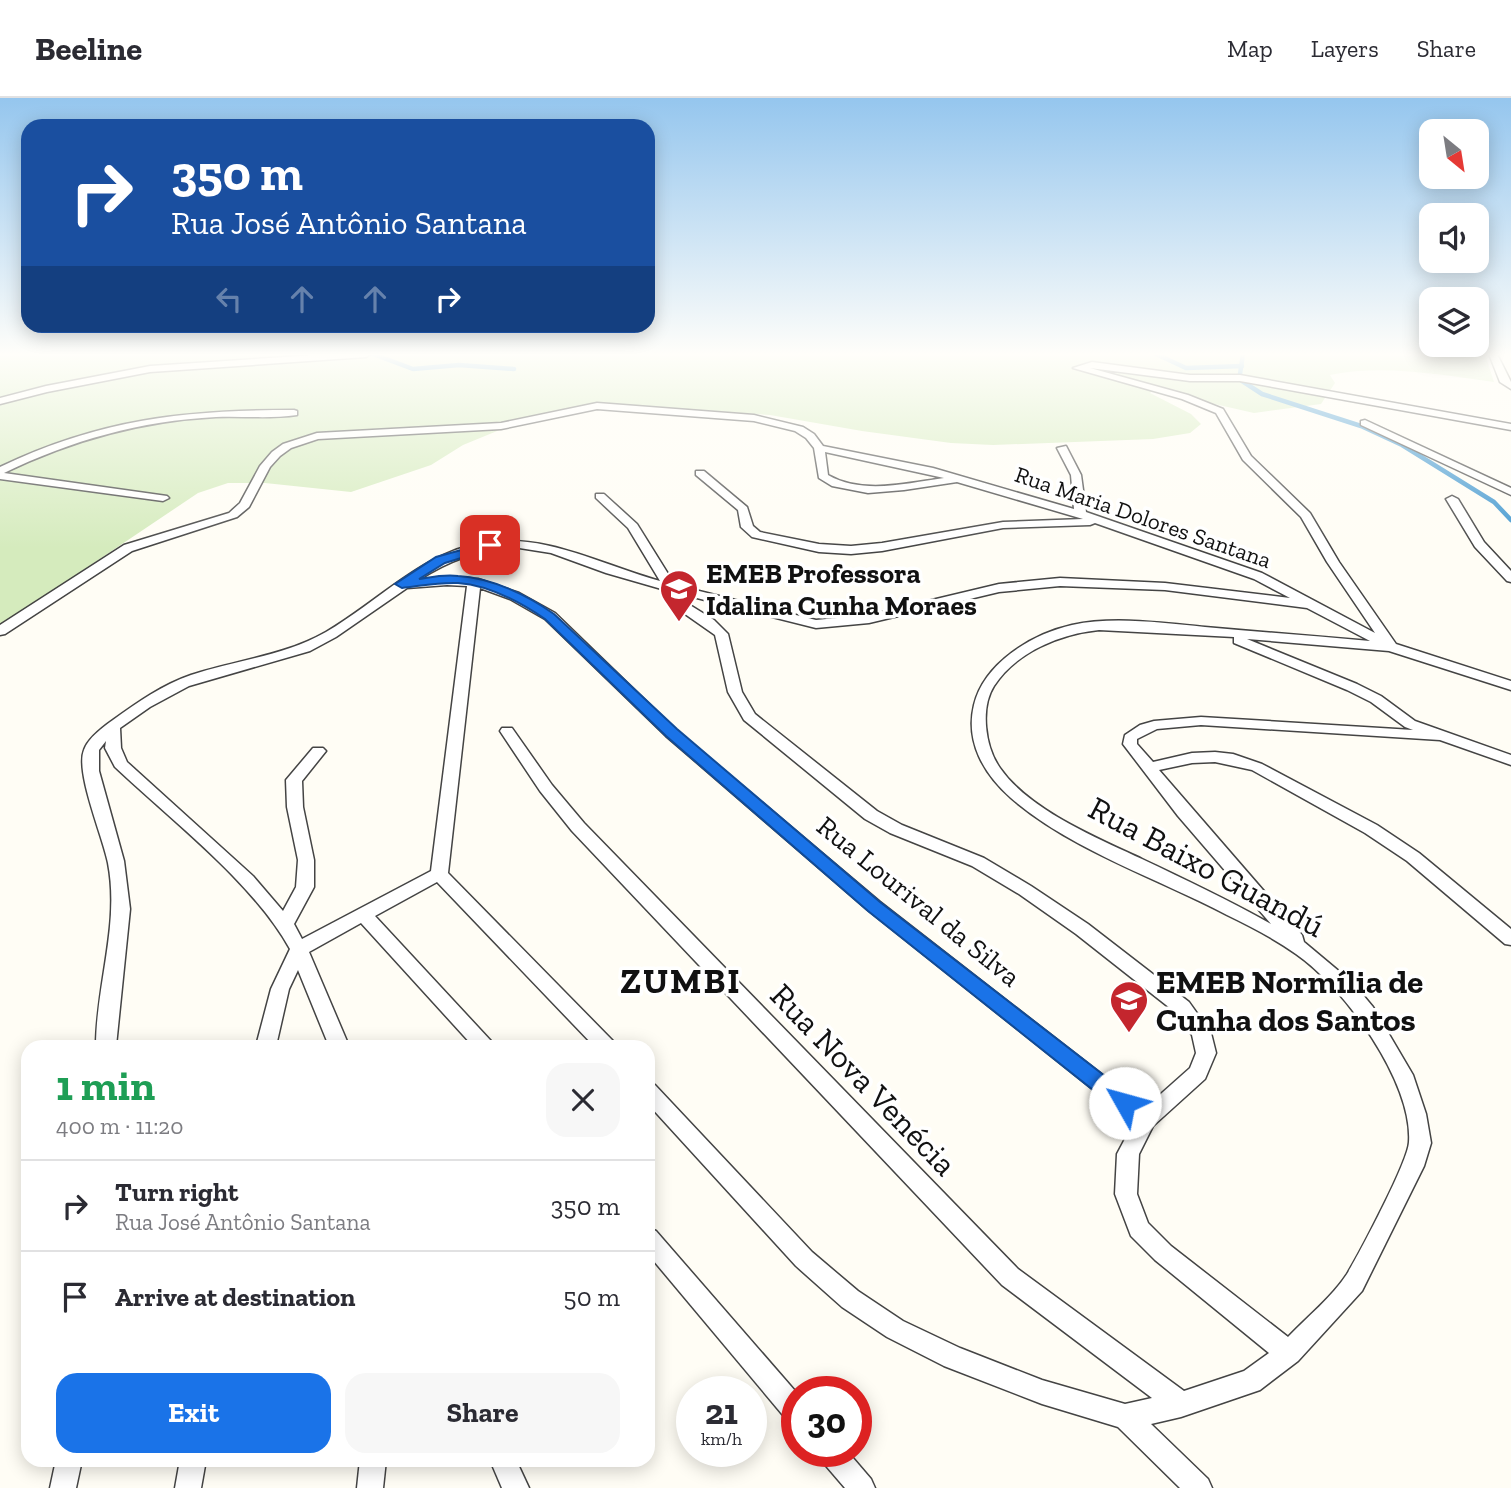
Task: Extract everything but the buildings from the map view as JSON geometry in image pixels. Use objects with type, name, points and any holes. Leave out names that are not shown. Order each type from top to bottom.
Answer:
[{"type":"street","points":[[0,473],[47,448],[117,426],[176,419]]},
{"type":"street","name":"Rua Maria Dolores Santana","points":[[0,631],[128,548],[224,519],[245,505],[265,466],[287,446],[302,440],[332,435],[501,426],[534,419]]},
{"type":"street","name":"Rua Maria Dolores Santana","points":[[758,419],[799,429],[810,436],[819,448],[962,479],[1106,522],[1228,564],[1315,605],[1391,647],[1511,686]]},
{"type":"street","points":[[1225,419],[1247,458],[1306,516],[1333,562],[1391,647]]},
{"type":"street","points":[[1461,419],[1511,427]]},
{"type":"street","points":[[1365,422],[1511,492]]},
{"type":"street","points":[[819,448],[823,476],[847,487],[886,488],[962,479]]},
{"type":"street","points":[[1062,448],[1076,475],[1080,514]]},
{"type":"street","points":[[0,473],[163,498]]},
{"type":"street","points":[[700,473],[743,509],[747,527],[756,535],[819,548],[851,550],[882,547],[1003,525],[1106,522]]},
{"type":"street","points":[[600,496],[633,526],[673,588],[680,604],[709,622],[721,634],[734,692],[749,718],[871,815],[896,829],[978,862],[1025,890],[1082,929],[1182,1007],[1201,1033],[1206,1053],[1198,1073],[1146,1120],[1128,1154],[1126,1194],[1139,1229],[1163,1253],[1289,1353]]},
{"type":"street","points":[[1452,499],[1479,544],[1511,578]]},
{"type":"street","points":[[107,1040],[122,924],[121,891],[116,861],[89,765],[93,747],[113,726],[167,691],[196,679],[272,660],[304,648],[331,635],[402,584],[441,560],[465,551],[514,543],[536,546],[673,588],[816,624],[838,624],[867,619],[971,592],[1065,581],[1315,605]]},
{"type":"street","name":"Rua Lourival da Silva","points":[[402,584],[455,579],[474,582],[527,601],[550,616],[671,733],[874,906],[1146,1120]]},
{"type":"street","points":[[439,874],[474,582]]},
{"type":"street","name":"Rua Baixo Guandú","points":[[655,1099],[804,1259],[850,1299],[895,1329],[953,1358],[1042,1392],[1125,1417],[1181,1404],[1251,1381],[1289,1353],[1354,1283],[1413,1166],[1420,1143],[1416,1114],[1406,1081],[1379,1032],[1346,988],[1304,950],[1235,911],[1048,818],[1016,794],[993,770],[981,746],[979,715],[985,689],[1000,669],[1051,636],[1073,629],[1099,626],[1170,628],[1391,647]]},
{"type":"street","points":[[1224,634],[1352,687],[1376,699],[1403,721],[1438,736],[1511,760]]},
{"type":"street","points":[[1304,950],[1148,768],[1130,744],[1130,737],[1149,727],[1174,722],[1201,721],[1438,736]]},
{"type":"street","points":[[113,726],[113,748],[120,764],[247,880],[285,924],[299,949],[337,1040]]},
{"type":"street","name":"Rua Nova Venécia","points":[[507,731],[546,788],[578,827],[1010,1277],[1181,1404]]},
{"type":"street","points":[[285,924],[305,887],[306,860],[295,807],[295,780],[318,751]]},
{"type":"street","points":[[1148,768],[1192,758],[1215,757],[1233,759],[1257,767],[1371,829],[1413,857],[1511,939]]},
{"type":"street","points":[[267,1040],[280,989],[299,949],[439,874]]},
{"type":"street","points":[[439,874],[601,1040]]},
{"type":"street","points":[[365,916],[479,1040]]},
{"type":"street","points":[[655,1246],[781,1393]]},
{"type":"street","points":[[1125,1417],[1199,1488]]},
{"type":"street","points":[[63,1488],[68,1467]]},
{"type":"street","points":[[188,1488],[192,1467]]},
{"type":"street","points":[[370,1488],[372,1467]]},
{"type":"street","points":[[506,1467],[516,1488]]},
{"type":"street","points":[[844,1467],[862,1488]]},
{"type":"green space","points":[[0,419],[538,419],[502,429],[463,445],[431,465],[351,492],[265,483],[228,483],[198,493],[0,626]]},
{"type":"green space","points":[[792,419],[1196,419],[1201,424],[1190,433],[1153,439],[993,445],[951,443]]},
{"type":"waterway","points":[[1339,419],[1402,445],[1494,502],[1511,520]]},
{"type":"place","name":"EMEB Professora Idalina Cunha Moraes","points":[[679,623]]},
{"type":"place","name":"EMEB Normília de Cunha dos Santos","points":[[1129,1034]]},
{"type":"district","name":"ZUMBI","points":[[681,981]]},
{"type":"route","points":[[490,545],[441,560],[402,584],[455,579],[474,582],[527,601],[550,616],[671,733],[874,906],[1125,1103]]}]
